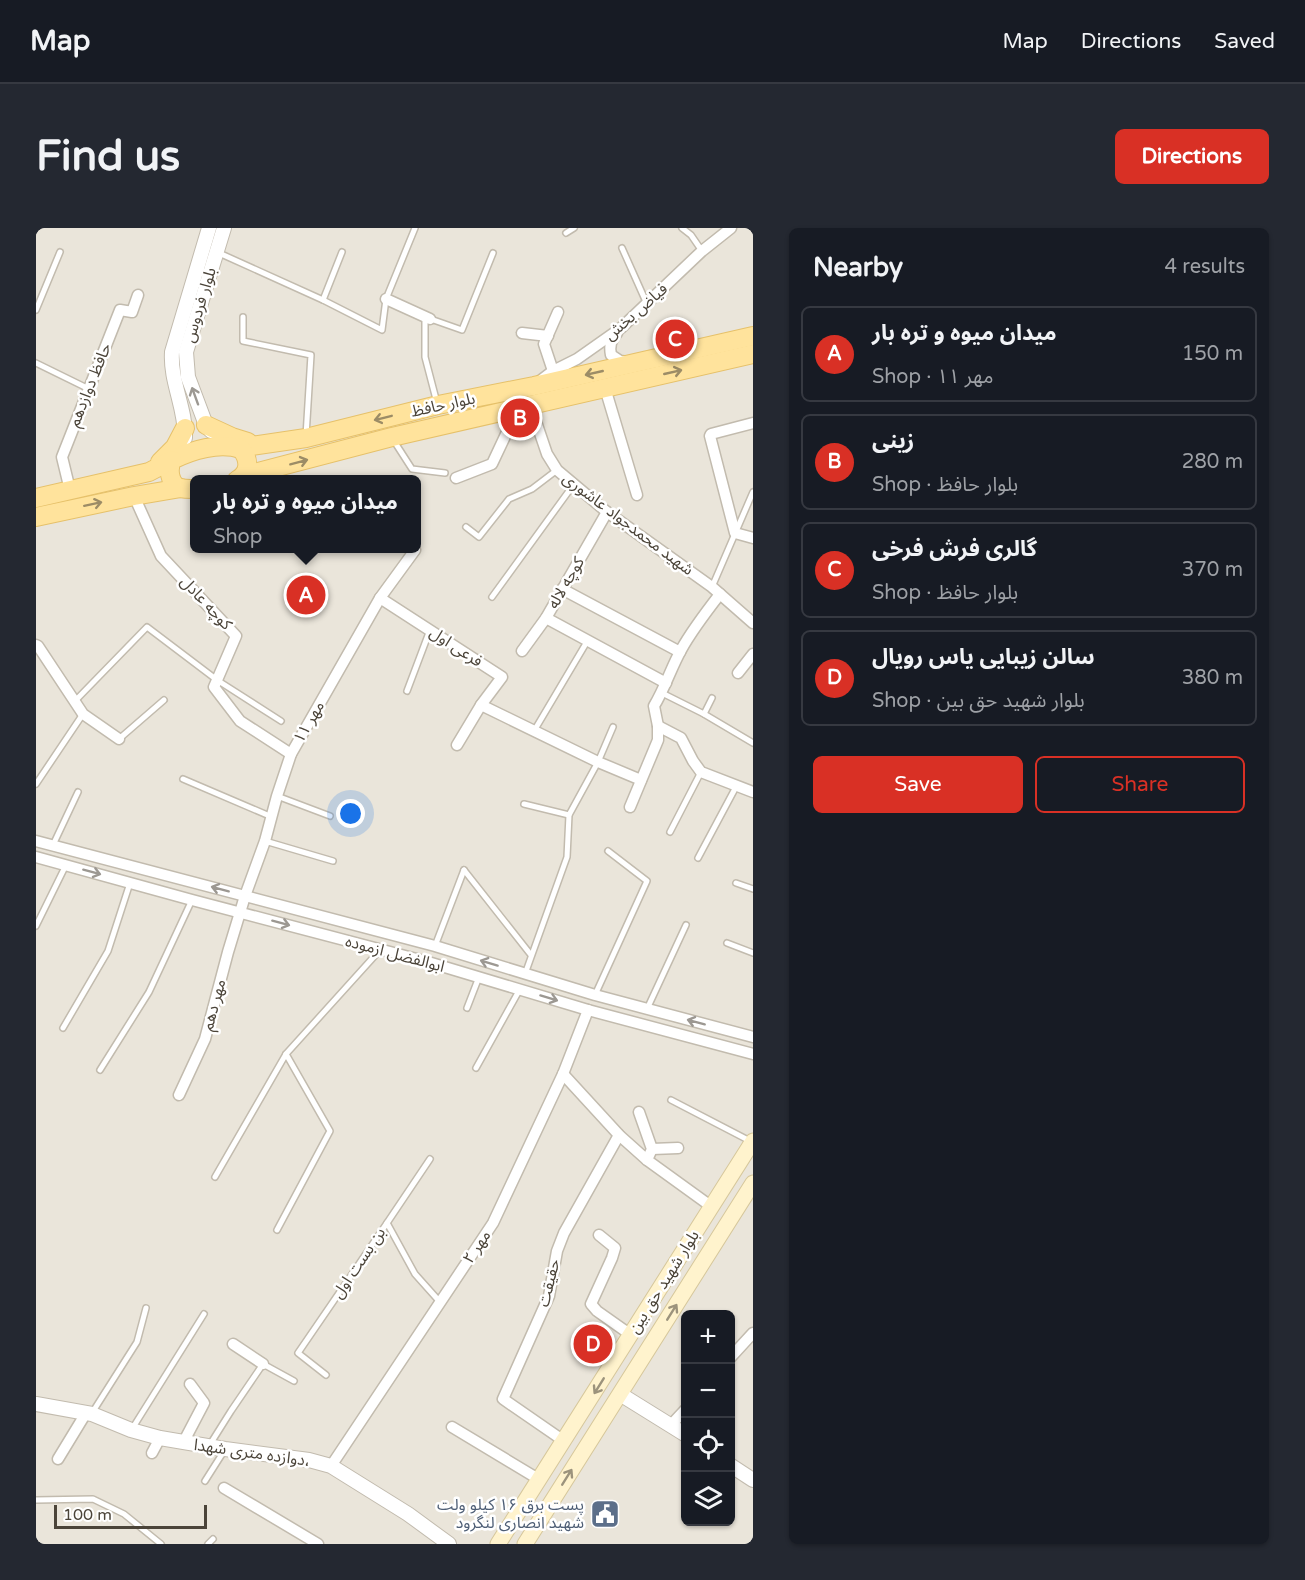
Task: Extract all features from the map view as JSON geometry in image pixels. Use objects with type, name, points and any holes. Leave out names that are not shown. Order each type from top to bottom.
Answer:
[{"type":"main road","name":"بلوار حافظ","points":[[178,457],[204,449],[258,445],[306,438],[438,405],[534,386],[753,336]]},
{"type":"main road","name":"بلوار حافظ","points":[[251,475],[392,437],[753,354]]},
{"type":"main road","points":[[206,425],[232,437],[258,445]]},
{"type":"main road","points":[[148,472],[175,447],[185,428]]},
{"type":"main road","points":[[231,447],[244,451],[247,462],[246,472],[243,475]]},
{"type":"main road","points":[[36,498],[148,472],[178,457]]},
{"type":"main road","points":[[178,457],[169,466],[171,478],[174,483],[188,489]]},
{"type":"main road","points":[[36,517],[134,496],[188,489]]},
{"type":"main road","name":"بلوار شهید حق بین","points":[[498,1544],[753,1142]]},
{"type":"main road","name":"بلوار شهید حق بین","points":[[525,1544],[753,1183]]},
{"type":"street","name":"بلوار فردوس","points":[[178,457],[185,428],[173,376],[172,352],[209,228]]},
{"type":"street","name":"بلوار فردوس","points":[[224,228],[186,352],[188,377],[206,425],[231,447]]},
{"type":"street","name":"فیاض بخش","points":[[534,386],[621,328],[702,251],[731,228]]},
{"type":"street","name":"حافظ دوازدهم","points":[[70,490],[62,457],[120,310],[132,312],[138,295]]},
{"type":"street","points":[[386,299],[430,319]]},
{"type":"street","points":[[554,371],[544,344],[558,312]]},
{"type":"street","points":[[621,328],[611,340],[611,355],[620,361],[635,363]]},
{"type":"street","points":[[522,333],[548,336]]},
{"type":"street","points":[[605,388],[637,495]]},
{"type":"street","name":"شهید محمدجواد عاشوری","points":[[530,405],[547,454],[557,470],[607,512],[716,591],[753,623]]},
{"type":"street","points":[[450,476],[492,464],[507,432],[508,410]]},
{"type":"street","points":[[753,423],[710,434],[735,533],[753,538]]},
{"type":"street","name":"کوچه عادل","points":[[134,496],[161,556],[236,636],[217,681]]},
{"type":"street","name":"کوچه لاله","points":[[522,651],[546,618],[607,512]]},
{"type":"street","name":"مهر ۱۱","points":[[241,912],[291,754],[380,598],[413,553]]},
{"type":"street","points":[[562,589],[680,652]]},
{"type":"street","points":[[630,807],[658,740],[654,706],[680,652],[716,591]]},
{"type":"street","name":"فرعی اول","points":[[380,598],[502,677],[481,705],[457,745]]},
{"type":"street","points":[[546,618],[588,640],[664,688]]},
{"type":"street","points":[[36,645],[83,714],[119,739]]},
{"type":"street","points":[[738,673],[753,654]]},
{"type":"street","points":[[217,681],[214,687],[240,721],[291,754]]},
{"type":"street","points":[[481,705],[598,762],[641,780]]},
{"type":"street","points":[[658,726],[681,738],[701,772],[753,792]]},
{"type":"street","name":"ابوالفضل ازموده","points":[[36,841],[435,946],[595,995],[753,1037]]},
{"type":"street","name":"ابوالفضل ازموده","points":[[36,857],[428,962],[588,1010],[753,1054]]},
{"type":"street","name":"مهر دهم","points":[[179,1095],[205,1039],[241,912]]},
{"type":"street","name":"مهر ۲","points":[[331,1466],[493,1223],[563,1074],[588,1010]]},
{"type":"street","points":[[563,1074],[619,1136],[647,1160],[711,1207]]},
{"type":"street","points":[[639,1112],[652,1149],[647,1160]]},
{"type":"street","name":"حقیقت","points":[[564,1441],[502,1399],[549,1296],[557,1251],[564,1233],[619,1136]]},
{"type":"street","points":[[652,1149],[678,1148]]},
{"type":"street","points":[[598,1235],[615,1248],[591,1304],[597,1311],[631,1335]]},
{"type":"street","points":[[735,1353],[753,1333]]},
{"type":"street","points":[[233,1344],[263,1364]]},
{"type":"street","points":[[183,1443],[204,1403],[190,1384]]},
{"type":"street","points":[[620,1394],[681,1432]]},
{"type":"street","name":"دوازده متری شهدا،","points":[[36,1404],[89,1414],[129,1435],[309,1460],[331,1466],[449,1544]]},
{"type":"street","points":[[58,1459],[89,1414]]},
{"type":"street","points":[[671,1425],[681,1414]]},
{"type":"street","points":[[452,1428],[540,1479]]},
{"type":"street","points":[[152,1453],[160,1438]]},
{"type":"street","points":[[735,1468],[751,1476]]},
{"type":"street","points":[[224,1488],[318,1544]]},
{"type":"lane","points":[[216,252],[323,300],[382,330],[386,299],[415,228]]},
{"type":"lane","points":[[566,232],[574,228]]},
{"type":"lane","points":[[682,228],[691,235],[702,251]]},
{"type":"lane","points":[[622,248],[647,304]]},
{"type":"lane","points":[[36,310],[60,252]]},
{"type":"lane","points":[[323,300],[342,252]]},
{"type":"lane","points":[[438,405],[425,357],[425,318],[462,330],[493,253]]},
{"type":"lane","points":[[243,317],[243,341],[311,354],[306,438]]},
{"type":"lane","points":[[36,363],[89,389]]},
{"type":"lane","points":[[392,437],[412,469],[450,476]]},
{"type":"lane","points":[[466,528],[479,537],[509,499],[532,489],[557,470]]},
{"type":"lane","points":[[492,597],[574,484]]},
{"type":"lane","points":[[716,591],[735,533],[753,492]]},
{"type":"lane","points":[[75,701],[147,627],[217,681],[280,721]]},
{"type":"lane","points":[[407,691],[430,630]]},
{"type":"lane","points":[[534,731],[588,640]]},
{"type":"lane","points":[[664,688],[753,743]]},
{"type":"lane","points":[[704,714],[712,698]]},
{"type":"lane","points":[[119,739],[165,700]]},
{"type":"lane","points":[[36,784],[83,714]]},
{"type":"lane","points":[[525,974],[567,857],[569,815],[598,762],[613,727]]},
{"type":"lane","points":[[670,832],[701,772]]},
{"type":"lane","points":[[183,779],[272,817]]},
{"type":"lane","points":[[698,858],[737,785]]},
{"type":"lane","points":[[53,845],[78,792]]},
{"type":"lane","points":[[277,796],[330,816]]},
{"type":"lane","points":[[524,804],[569,815]]},
{"type":"lane","points":[[265,841],[333,861]]},
{"type":"lane","points":[[595,995],[647,881],[609,850]]},
{"type":"lane","points":[[36,926],[66,865]]},
{"type":"lane","points":[[435,946],[465,870],[531,956]]},
{"type":"lane","points":[[63,1028],[108,951],[130,883]]},
{"type":"lane","points":[[736,883],[753,889]]},
{"type":"lane","points":[[100,1070],[150,993],[192,900]]},
{"type":"lane","points":[[647,1009],[686,925]]},
{"type":"lane","points":[[727,943],[753,953]]},
{"type":"lane","points":[[215,1177],[286,1054],[380,950]]},
{"type":"lane","points":[[467,1008],[479,978]]},
{"type":"lane","points":[[476,1068],[520,989]]},
{"type":"lane","points":[[277,1230],[330,1131],[286,1054]]},
{"type":"lane","points":[[671,1100],[753,1142]]},
{"type":"lane","points":[[387,1223],[430,1159]]},
{"type":"lane","name":"بن بست اول","points":[[326,1375],[298,1353],[387,1223],[416,1274],[440,1302]]},
{"type":"lane","points":[[89,1414],[137,1342],[146,1308]]},
{"type":"lane","points":[[129,1435],[204,1314]]},
{"type":"lane","points":[[209,1446],[263,1364],[294,1381]]},
{"type":"lane","points":[[205,1480],[225,1449]]},
{"type":"lane","points":[[36,1500],[93,1499],[124,1514],[161,1544]]},
{"type":"shaded area","points":[[753,228],[753,1544],[36,1544],[36,229]]},
{"type":"place","name":"گالری فرش فرخی","points":[[675,339]]},
{"type":"place","name":"زینی","points":[[520,418]]},
{"type":"place","name":"میدان میوه و تره بار","points":[[306,595]]},
{"type":"place","name":"سالن زیبایی یاس رویال","points":[[593,1344]]},
{"type":"place","name":"پست برق ۱۶ کیلو ولت شهید انصاری لنگرود","points":[[605,1514]]}]
